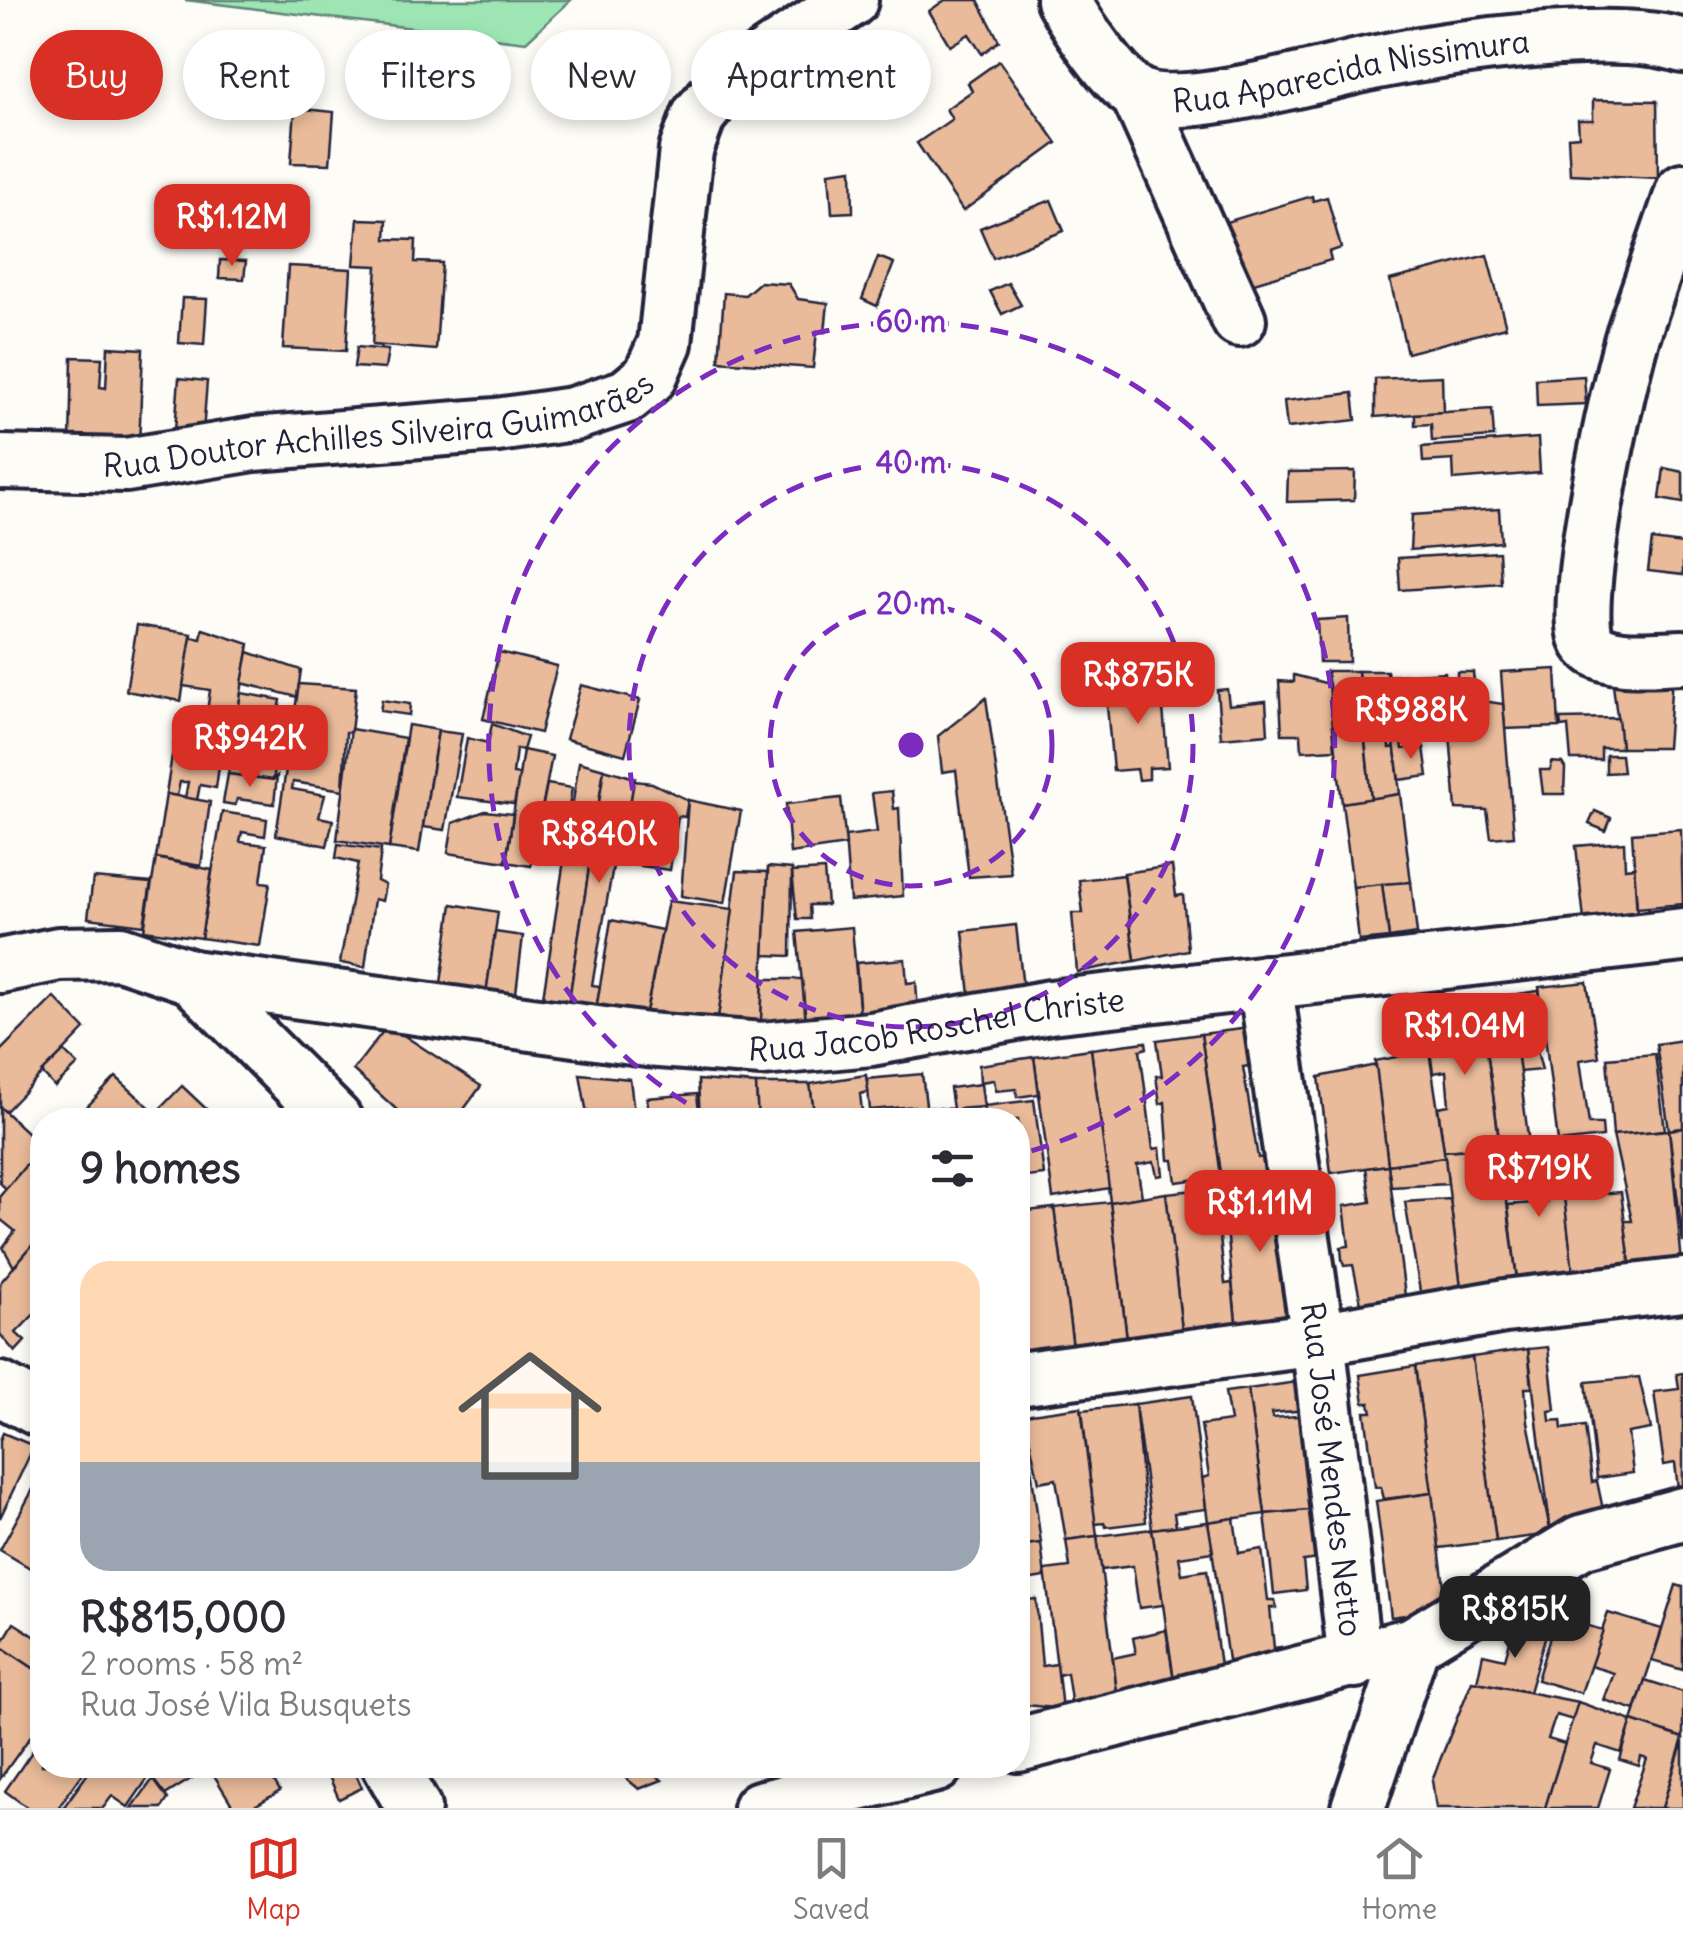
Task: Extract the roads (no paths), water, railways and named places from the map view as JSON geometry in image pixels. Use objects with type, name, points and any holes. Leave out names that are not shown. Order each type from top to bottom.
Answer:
[{"type":"street","name":"Rua Doutor Achilles Silveira Guimarães","points":[[0,462],[126,465],[254,444],[572,414],[627,396],[650,377],[665,343],[686,150],[699,115],[723,86],[851,0]]},
{"type":"street","name":"Rua Aparecida Nissimura","points":[[1062,0],[1100,55],[1138,96],[1198,98],[1464,48],[1614,36],[1654,37],[1683,46]]},
{"type":"street","points":[[1138,96],[1239,320]]},
{"type":"street","points":[[1683,190],[1632,338],[1587,557],[1583,607],[1589,642],[1598,651],[1611,656],[1683,657]]},
{"type":"street","name":"Rua Jacob Roschel Christe","points":[[0,966],[59,954],[120,953],[192,977],[648,1040],[762,1049],[871,1039],[1050,1007],[1683,935]]},
{"type":"street","points":[[192,977],[324,1108]]},
{"type":"street","name":"Rua José Mendes Netto","points":[[1266,982],[1318,1339],[1355,1661]]},
{"type":"street","points":[[1030,1377],[1318,1339],[1505,1306],[1683,1285]]},
{"type":"street","points":[[0,1389],[30,1404]]},
{"type":"street","points":[[1030,1741],[1413,1644],[1581,1542],[1683,1514]]},
{"type":"street","name":"Rua José Mendes Netto","points":[[1358,1808],[1413,1644]]},
{"type":"street","points":[[397,1778],[414,1808]]},
{"type":"street","points":[[760,1808],[883,1778]]}]
